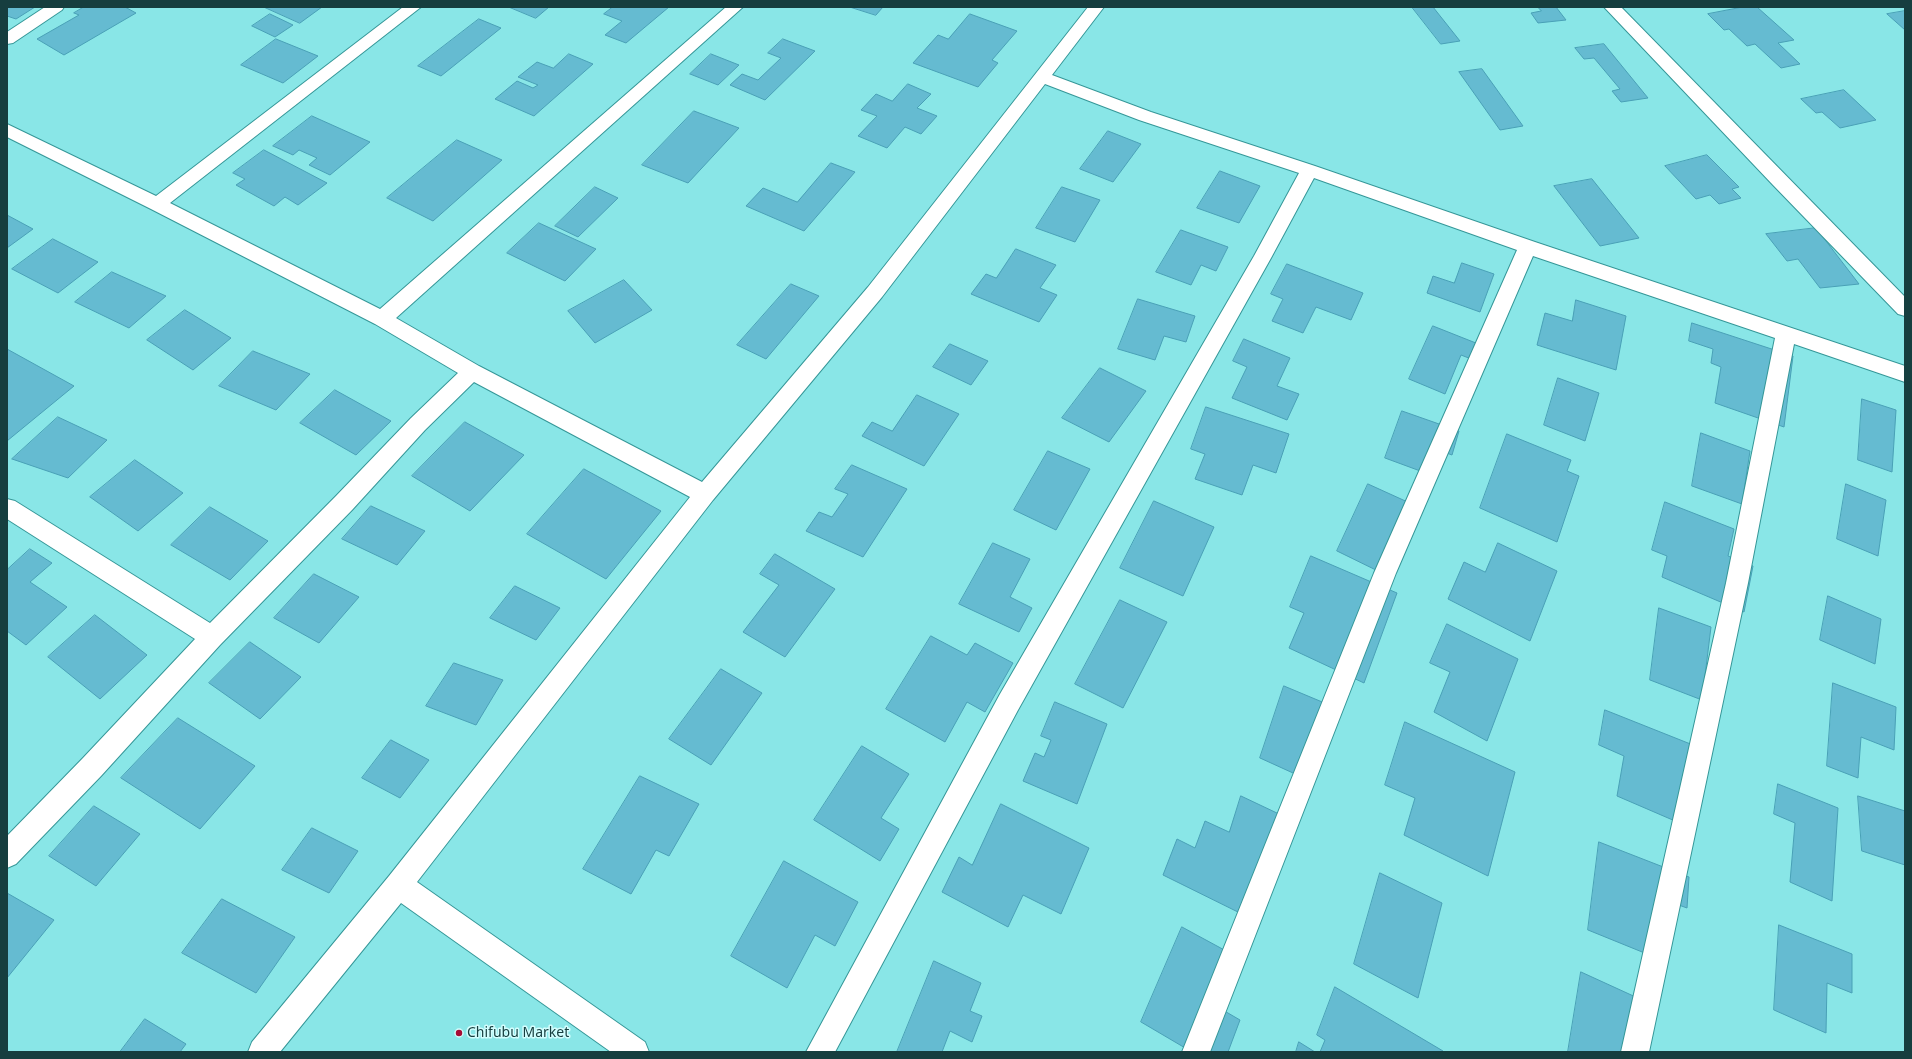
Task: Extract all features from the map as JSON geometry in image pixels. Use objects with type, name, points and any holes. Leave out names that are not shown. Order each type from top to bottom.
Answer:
[{"type":"street","points":[[7,39],[56,7]]},
{"type":"street","points":[[157,204],[413,7]]},
{"type":"street","points":[[382,319],[736,7]]},
{"type":"street","points":[[262,1052],[398,885],[705,494],[875,292],[1096,7]]},
{"type":"street","points":[[1612,7],[1779,181],[1905,309]]},
{"type":"street","points":[[1042,77],[1145,116],[1308,170],[1528,247],[1905,374]]},
{"type":"street","points":[[7,130],[157,204],[382,319],[472,372],[705,494]]},
{"type":"street","points":[[820,1052],[1009,702],[1262,258],[1308,170]]},
{"type":"street","points":[[1196,1052],[1385,573],[1528,247]]},
{"type":"street","points":[[1635,1052],[1737,583],[1786,334]]},
{"type":"street","points":[[7,855],[92,767],[212,637],[349,498],[418,424],[472,372]]},
{"type":"street","points":[[7,508],[212,637]]},
{"type":"street","points":[[398,885],[635,1052]]},
{"type":"building","points":[[7,7],[35,7],[16,19],[7,16]]},
{"type":"building","points":[[84,7],[125,7],[136,13],[64,55],[37,39],[79,15],[74,13]]},
{"type":"building","points":[[264,7],[322,7],[300,23]]},
{"type":"building","points":[[509,7],[549,7],[536,18]]},
{"type":"building","points":[[613,7],[669,7],[626,43],[605,35],[622,21],[604,14]]},
{"type":"building","points":[[850,7],[883,7],[876,15]]},
{"type":"building","points":[[1412,7],[1433,7],[1460,41],[1441,44]]},
{"type":"building","points":[[1538,7],[1556,7],[1566,20],[1538,23],[1531,13],[1541,11]]},
{"type":"building","points":[[1743,7],[1757,7],[1794,40],[1778,43],[1800,64],[1781,68],[1755,44],[1747,46],[1729,29],[1724,30],[1708,14]]},
{"type":"building","points":[[1905,11],[1905,30],[1887,14]]},
{"type":"building","points":[[270,14],[293,25],[275,37],[252,26]]},
{"type":"building","points":[[970,14],[1017,31],[992,60],[998,63],[978,87],[913,63],[938,35],[948,39]]},
{"type":"building","points":[[479,19],[501,28],[441,76],[418,66]]},
{"type":"building","points":[[276,39],[318,56],[283,83],[241,65]]},
{"type":"building","points":[[783,39],[815,51],[765,100],[730,85],[742,74],[758,80],[781,58],[768,53]]},
{"type":"building","points":[[1604,44],[1648,98],[1621,102],[1612,91],[1620,89],[1594,58],[1584,59],[1575,48]]},
{"type":"building","points":[[569,54],[593,64],[534,116],[495,99],[517,81],[533,88],[538,85],[518,77],[537,62],[553,68]]},
{"type":"building","points":[[711,54],[739,65],[718,85],[690,74]]},
{"type":"building","points":[[1482,69],[1523,126],[1500,130],[1459,72]]},
{"type":"building","points":[[908,84],[931,94],[917,108],[937,116],[921,134],[905,127],[887,148],[858,136],[877,116],[861,110],[876,94],[892,101]]},
{"type":"building","points":[[1844,90],[1876,120],[1840,128],[1822,112],[1816,113],[1801,99]]},
{"type":"building","points":[[694,111],[739,128],[688,183],[642,165]]},
{"type":"building","points":[[312,116],[370,142],[330,175],[309,165],[317,158],[299,150],[293,155],[273,146]]},
{"type":"building","points":[[1108,131],[1141,144],[1113,182],[1080,169]]},
{"type":"building","points":[[457,140],[502,160],[433,221],[387,198]]},
{"type":"building","points":[[264,150],[327,183],[298,205],[285,197],[274,206],[236,185],[245,179],[233,173]]},
{"type":"building","points":[[1707,155],[1739,187],[1732,189],[1741,198],[1719,204],[1710,195],[1696,199],[1665,166]]},
{"type":"building","points":[[831,163],[855,172],[804,231],[746,206],[763,188],[797,202]]},
{"type":"building","points":[[1220,171],[1260,186],[1239,223],[1197,208]]},
{"type":"building","points":[[1592,179],[1639,238],[1600,246],[1554,186]]},
{"type":"building","points":[[595,187],[618,198],[578,237],[555,226]]},
{"type":"building","points":[[1062,187],[1100,200],[1075,242],[1036,228]]},
{"type":"building","points":[[7,215],[33,229],[7,248]]},
{"type":"building","points":[[539,223],[596,249],[565,281],[507,253]]},
{"type":"building","points":[[1816,228],[1859,284],[1820,288],[1798,259],[1787,261],[1766,234]]},
{"type":"building","points":[[1181,230],[1228,247],[1216,271],[1201,265],[1191,285],[1156,272]]},
{"type":"building","points":[[53,239],[98,262],[58,293],[12,269]]},
{"type":"building","points":[[1016,249],[1056,265],[1040,288],[1057,295],[1039,322],[971,294],[986,274],[996,278]]},
{"type":"building","points":[[1462,263],[1494,274],[1480,312],[1427,293],[1433,276],[1454,283]]},
{"type":"building","points":[[1287,264],[1363,293],[1351,320],[1316,307],[1303,333],[1272,321],[1283,299],[1271,294]]},
{"type":"building","points":[[112,272],[166,296],[129,328],[75,302]]},
{"type":"building","points":[[624,280],[652,310],[595,343],[568,311]]},
{"type":"building","points":[[791,284],[819,296],[766,359],[737,345]]},
{"type":"building","points":[[1138,299],[1195,316],[1186,342],[1164,336],[1155,360],[1118,349]]},
{"type":"building","points":[[1576,300],[1626,316],[1616,370],[1537,345],[1545,313],[1572,321]]},
{"type":"building","points":[[185,310],[231,338],[193,370],[147,340]]},
{"type":"building","points":[[1692,323],[1793,356],[1784,427],[1715,403],[1721,367],[1711,363],[1713,349],[1689,341]]},
{"type":"building","points":[[1433,326],[1491,349],[1484,364],[1461,355],[1445,394],[1409,379]]},
{"type":"building","points":[[1244,339],[1290,358],[1277,386],[1299,394],[1287,420],[1232,398],[1247,367],[1233,361]]},
{"type":"building","points":[[950,344],[988,361],[971,385],[933,367]]},
{"type":"building","points":[[7,349],[74,386],[7,441]]},
{"type":"building","points":[[253,351],[310,374],[276,410],[219,386]]},
{"type":"building","points":[[1100,368],[1146,391],[1109,442],[1062,418]]},
{"type":"building","points":[[1558,378],[1599,393],[1585,441],[1544,425]]},
{"type":"building","points":[[335,390],[391,421],[356,455],[300,423]]},
{"type":"building","points":[[917,395],[959,414],[924,466],[862,436],[872,422],[892,431]]},
{"type":"building","points":[[1862,399],[1896,410],[1892,472],[1858,460]]},
{"type":"building","points":[[1206,407],[1289,434],[1276,473],[1253,465],[1242,495],[1195,479],[1205,454],[1191,449]]},
{"type":"building","points":[[1402,411],[1459,431],[1452,455],[1431,447],[1423,472],[1385,458]]},
{"type":"building","points":[[58,417],[107,440],[68,478],[12,459]]},
{"type":"building","points":[[465,422],[524,455],[470,511],[412,476]]},
{"type":"building","points":[[1701,433],[1750,451],[1742,504],[1692,486]]},
{"type":"building","points":[[1507,434],[1571,460],[1567,471],[1579,476],[1557,542],[1480,508]]},
{"type":"building","points":[[1048,451],[1090,469],[1056,530],[1014,510]]},
{"type":"building","points":[[135,460],[183,493],[138,531],[90,497]]},
{"type":"building","points":[[852,465],[907,489],[863,557],[806,531],[819,512],[832,517],[848,494],[835,489]]},
{"type":"building","points":[[584,469],[661,511],[606,579],[527,534]]},
{"type":"building","points":[[1368,484],[1412,504],[1382,573],[1337,551]]},
{"type":"building","points":[[1846,484],[1886,500],[1878,556],[1837,539]]},
{"type":"building","points":[[1154,501],[1214,527],[1183,596],[1120,568]]},
{"type":"building","points":[[1665,502],[1734,529],[1728,556],[1753,566],[1744,612],[1662,577],[1667,556],[1652,550]]},
{"type":"building","points":[[371,506],[425,531],[397,565],[342,539]]},
{"type":"building","points":[[210,507],[268,541],[230,580],[171,545]]},
{"type":"building","points":[[993,543],[1030,559],[1010,597],[1032,608],[1019,632],[959,604]]},
{"type":"building","points":[[1498,543],[1557,571],[1530,641],[1448,599],[1464,562],[1485,572]]},
{"type":"building","points":[[30,549],[52,563],[30,582],[67,607],[26,645],[7,631],[7,570]]},
{"type":"building","points":[[775,554],[835,589],[785,657],[743,632],[779,585],[760,574]]},
{"type":"building","points":[[1311,556],[1397,593],[1364,683],[1289,648],[1304,613],[1290,607]]},
{"type":"building","points":[[314,574],[359,597],[319,643],[274,618]]},
{"type":"building","points":[[515,586],[560,608],[536,640],[490,618]]},
{"type":"building","points":[[1828,596],[1881,619],[1875,664],[1820,640]]},
{"type":"building","points":[[1120,600],[1167,622],[1123,708],[1075,684]]},
{"type":"building","points":[[1659,608],[1711,627],[1702,700],[1650,680]]},
{"type":"building","points":[[95,615],[147,655],[100,699],[48,657]]},
{"type":"building","points":[[1447,624],[1518,659],[1487,741],[1434,712],[1450,672],[1430,663]]},
{"type":"building","points":[[931,636],[967,655],[975,643],[1013,663],[985,712],[967,702],[945,742],[886,709]]},
{"type":"building","points":[[250,642],[301,677],[260,719],[209,683]]},
{"type":"building","points":[[454,663],[503,680],[476,725],[426,706]]},
{"type":"building","points":[[721,669],[762,693],[711,765],[669,739]]},
{"type":"building","points":[[1833,683],[1896,707],[1894,750],[1861,737],[1858,778],[1827,766]]},
{"type":"building","points":[[1284,686],[1327,704],[1304,778],[1260,758]]},
{"type":"building","points":[[1055,702],[1107,724],[1077,804],[1023,781],[1035,753],[1044,757],[1051,740],[1041,736]]},
{"type":"building","points":[[1605,710],[1693,745],[1682,824],[1617,796],[1624,756],[1599,745]]},
{"type":"building","points":[[178,718],[255,766],[200,829],[121,778]]},
{"type":"building","points":[[1405,722],[1515,772],[1488,876],[1404,835],[1415,798],[1385,785]]},
{"type":"building","points":[[391,740],[429,760],[400,798],[362,778]]},
{"type":"building","points":[[862,746],[909,774],[881,818],[899,829],[880,861],[814,820]]},
{"type":"building","points":[[640,776],[699,804],[669,856],[656,850],[631,894],[583,869]]},
{"type":"building","points":[[1778,784],[1838,808],[1832,901],[1790,882],[1795,823],[1774,814]]},
{"type":"building","points":[[1241,796],[1279,814],[1246,916],[1163,875],[1177,839],[1195,848],[1205,821],[1229,832]]},
{"type":"building","points":[[1858,796],[1905,811],[1905,865],[1862,851]]},
{"type":"building","points":[[1001,804],[1089,848],[1061,914],[1023,895],[1008,927],[942,892],[959,857],[972,865]]},
{"type":"building","points":[[94,806],[140,834],[96,886],[49,856]]},
{"type":"building","points":[[312,828],[358,851],[329,893],[282,870]]},
{"type":"building","points":[[1599,842],[1689,877],[1687,908],[1657,897],[1652,956],[1588,930]]},
{"type":"building","points":[[784,861],[858,902],[835,946],[815,935],[787,988],[731,956]]},
{"type":"building","points":[[1380,873],[1442,903],[1418,998],[1354,964]]},
{"type":"building","points":[[7,893],[54,920],[7,978]]},
{"type":"building","points":[[222,899],[295,937],[256,993],[182,953]]},
{"type":"building","points":[[1779,925],[1852,954],[1852,993],[1827,983],[1826,1033],[1774,1010]]},
{"type":"building","points":[[1182,927],[1228,952],[1209,1002],[1240,1020],[1228,1052],[1192,1052],[1141,1022]]},
{"type":"building","points":[[934,961],[981,983],[970,1011],[982,1016],[972,1042],[950,1031],[942,1052],[897,1052]]},
{"type":"building","points":[[1581,972],[1640,999],[1633,1052],[1568,1052]]},
{"type":"building","points":[[1335,987],[1443,1052],[1320,1052],[1325,1040],[1317,1035]]},
{"type":"building","points":[[145,1019],[186,1044],[180,1052],[120,1052]]},
{"type":"building","points":[[1299,1042],[1315,1052],[1296,1052]]},
{"type":"place","name":"Chifubu Market","points":[[459,1033]]}]
